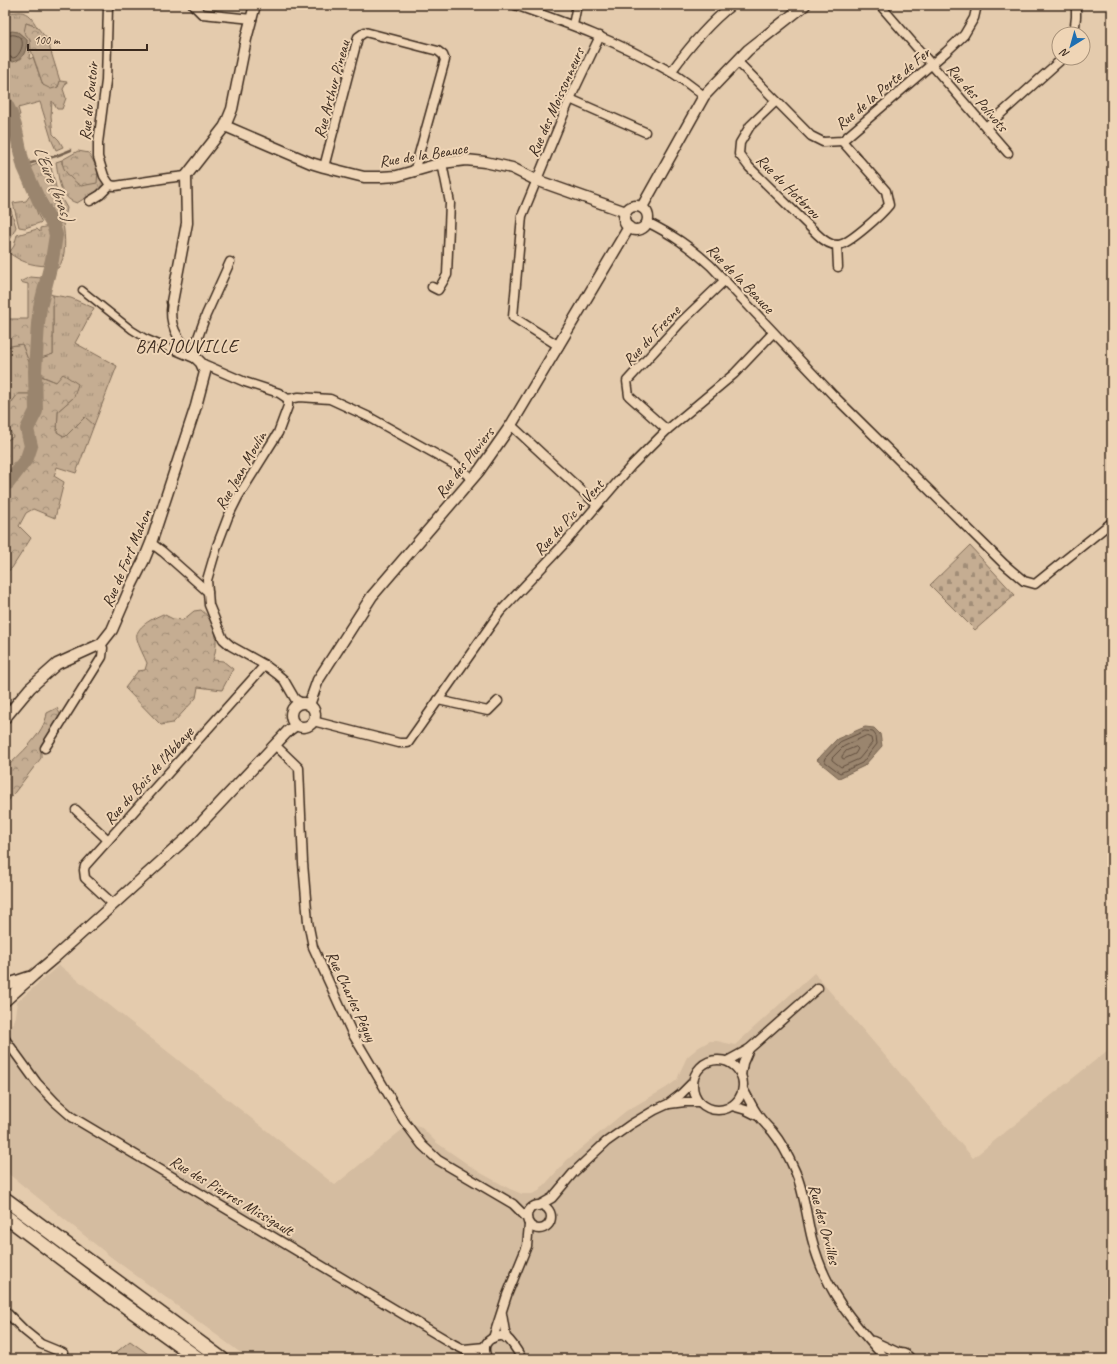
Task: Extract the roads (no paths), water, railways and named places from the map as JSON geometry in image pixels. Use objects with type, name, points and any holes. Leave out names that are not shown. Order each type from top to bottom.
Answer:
[{"type":"main road","points":[[5,1200],[222,1359]]},
{"type":"main road","points":[[5,1216],[10,1222],[199,1359]]},
{"type":"street","name":"Rue du Routoir","points":[[110,5],[108,7],[106,82],[98,143],[98,157],[104,176],[110,185]]},
{"type":"street","points":[[194,5],[202,14],[252,19]]},
{"type":"street","points":[[201,363],[179,340],[172,322],[172,302],[187,222],[186,176],[225,126],[232,109],[255,5]]},
{"type":"street","points":[[515,5],[573,25],[615,42],[671,72],[704,96]]},
{"type":"street","points":[[573,25],[577,5]]},
{"type":"street","points":[[671,72],[708,25],[732,5]]},
{"type":"street","points":[[642,207],[704,96],[748,50],[805,5]]},
{"type":"street","name":"Rue des Polivots","points":[[880,5],[1008,153]]},
{"type":"street","name":"Rue de la Porte de Fer","points":[[737,61],[811,136],[823,142],[842,141],[964,36],[974,18],[977,5]]},
{"type":"street","points":[[1075,26],[1076,5]]},
{"type":"street","name":"Rue Arthur Pineau","points":[[324,167],[358,37],[365,32],[438,51],[443,55],[445,60],[414,172]]},
{"type":"street","name":"Rue des Moissonneurs","points":[[559,346],[513,317],[522,216],[570,99],[600,36]]},
{"type":"street","points":[[986,128],[1054,66]]},
{"type":"street","points":[[570,99],[645,132]]},
{"type":"street","name":"Rue du Hotbrou","points":[[776,101],[750,126],[740,143],[739,154],[749,166],[824,241],[837,245]]},
{"type":"street","name":"Rue de la Beauce","points":[[225,126],[324,167],[364,177],[397,176],[442,163],[466,160],[484,162],[512,168],[536,180],[626,212]]},
{"type":"street","points":[[838,267],[837,245],[847,242],[884,212],[889,205],[886,191],[842,141]]},
{"type":"street","points":[[432,287],[438,290],[447,275],[450,203],[442,163]]},
{"type":"street","points":[[90,200],[100,195],[110,185],[115,186],[186,176]]},
{"type":"street","points":[[630,207],[642,207],[647,212],[647,222],[641,229],[633,229],[625,221],[626,212],[630,207]]},
{"type":"street","name":"Rue de la Beauce","points":[[647,222],[667,232],[691,248],[725,280],[832,395],[1004,564],[1024,580],[1035,584],[1112,522]]},
{"type":"street","name":"Rue des Pluviers","points":[[306,704],[318,680],[372,596],[479,471],[511,425],[630,227]]},
{"type":"street","points":[[192,354],[206,315],[230,262]]},
{"type":"street","name":"Rue du Fresne","points":[[667,430],[629,396],[627,381],[681,322],[725,280]]},
{"type":"street","points":[[82,290],[132,330],[145,338],[245,382],[279,393],[288,399],[299,397],[330,399],[369,417],[456,466],[472,479]]},
{"type":"street","name":"Rue du Pic à Vent","points":[[313,721],[399,743],[408,743],[500,612],[563,545],[632,465],[667,430],[734,374],[773,332]]},
{"type":"street","name":"Rue de Fort Mahon","points":[[5,718],[30,688],[56,664],[101,644],[112,630],[151,543],[196,406],[205,372],[201,363]]},
{"type":"street","name":"Rue Jean Moulin","points":[[288,399],[288,406],[278,433],[238,497],[228,516],[207,580],[209,605],[223,639],[231,646],[265,665],[277,674],[284,680],[295,700],[306,704]]},
{"type":"street","points":[[511,425],[597,506]]},
{"type":"street","points":[[151,543],[208,592]]},
{"type":"street","points":[[45,748],[102,657],[103,648],[101,644]]},
{"type":"street","name":"Rue du Bois de l'Abbaye","points":[[113,904],[85,878],[85,866],[265,665]]},
{"type":"street","points":[[438,700],[488,711],[498,701]]},
{"type":"street","points":[[5,1002],[190,836],[288,731],[296,725],[307,726],[313,721],[314,710],[306,704],[296,706],[292,712],[292,719],[296,725]]},
{"type":"street","name":"Rue Charles Péguy","points":[[275,745],[299,768],[303,863],[308,922],[313,947],[352,1033],[404,1121],[422,1145],[438,1160],[514,1204],[528,1222]]},
{"type":"street","points":[[76,810],[108,840]]},
{"type":"street","points":[[5,985],[34,975]]},
{"type":"street","points":[[727,1061],[750,1049],[818,988]]},
{"type":"street","name":"Rue des Pierres Missigault","points":[[6,1038],[37,1083],[72,1117],[447,1340],[482,1359]]},
{"type":"street","points":[[741,1074],[738,1069],[727,1061],[716,1059],[705,1062],[696,1070],[692,1083],[694,1094],[699,1102],[711,1110],[718,1110],[732,1106],[741,1095],[743,1088],[741,1074],[750,1049]]},
{"type":"street","points":[[527,1246],[529,1211],[552,1198],[574,1172],[606,1142],[630,1125],[668,1104],[692,1083]]},
{"type":"street","name":"Rue des Orvilles","points":[[743,1088],[758,1116],[782,1146],[796,1172],[803,1192],[811,1237],[828,1284],[842,1307],[886,1359]]},
{"type":"street","points":[[668,1104],[699,1102]]},
{"type":"street","name":"Rue des Orvilles","points":[[732,1106],[746,1110],[758,1116]]},
{"type":"street","points":[[493,1338],[507,1295],[527,1246],[540,1229],[549,1224],[552,1198]]},
{"type":"street","name":"Rue Charles Péguy","points":[[514,1204],[536,1206]]},
{"type":"street","points":[[536,1206],[547,1209],[550,1215]]},
{"type":"street","points":[[528,1222],[534,1228],[540,1229]]},
{"type":"street","points":[[5,1311],[24,1332],[41,1344],[63,1353],[56,1359]]},
{"type":"street","points":[[502,1311],[506,1338]]},
{"type":"street","points":[[487,1359],[485,1347],[488,1341],[498,1336],[506,1338],[514,1346],[522,1359]]},
{"type":"street","name":"Rue des Orvilles","points":[[867,1337],[882,1346],[899,1353],[906,1354],[911,1359]]},
{"type":"street","points":[[464,1349],[485,1347]]},
{"type":"street","points":[[891,1359],[895,1354],[899,1353]]},
{"type":"water","points":[[12,31],[18,32],[27,40],[24,54],[22,57],[13,62],[5,57],[5,34]]},
{"type":"water","points":[[865,727],[874,728],[880,734],[882,746],[864,766],[839,778],[817,760],[837,739]]},
{"type":"waterway","name":"L'Eure (bras)","points":[[5,102],[15,126],[24,167],[40,203],[53,225],[56,235],[52,260],[40,307],[35,371],[36,411],[27,429],[31,446],[27,458],[8,483],[5,484]]},
{"type":"waterway","points":[[24,165],[71,150]]},
{"type":"district","name":"BARJOUVILLE","points":[[187,346]]}]
